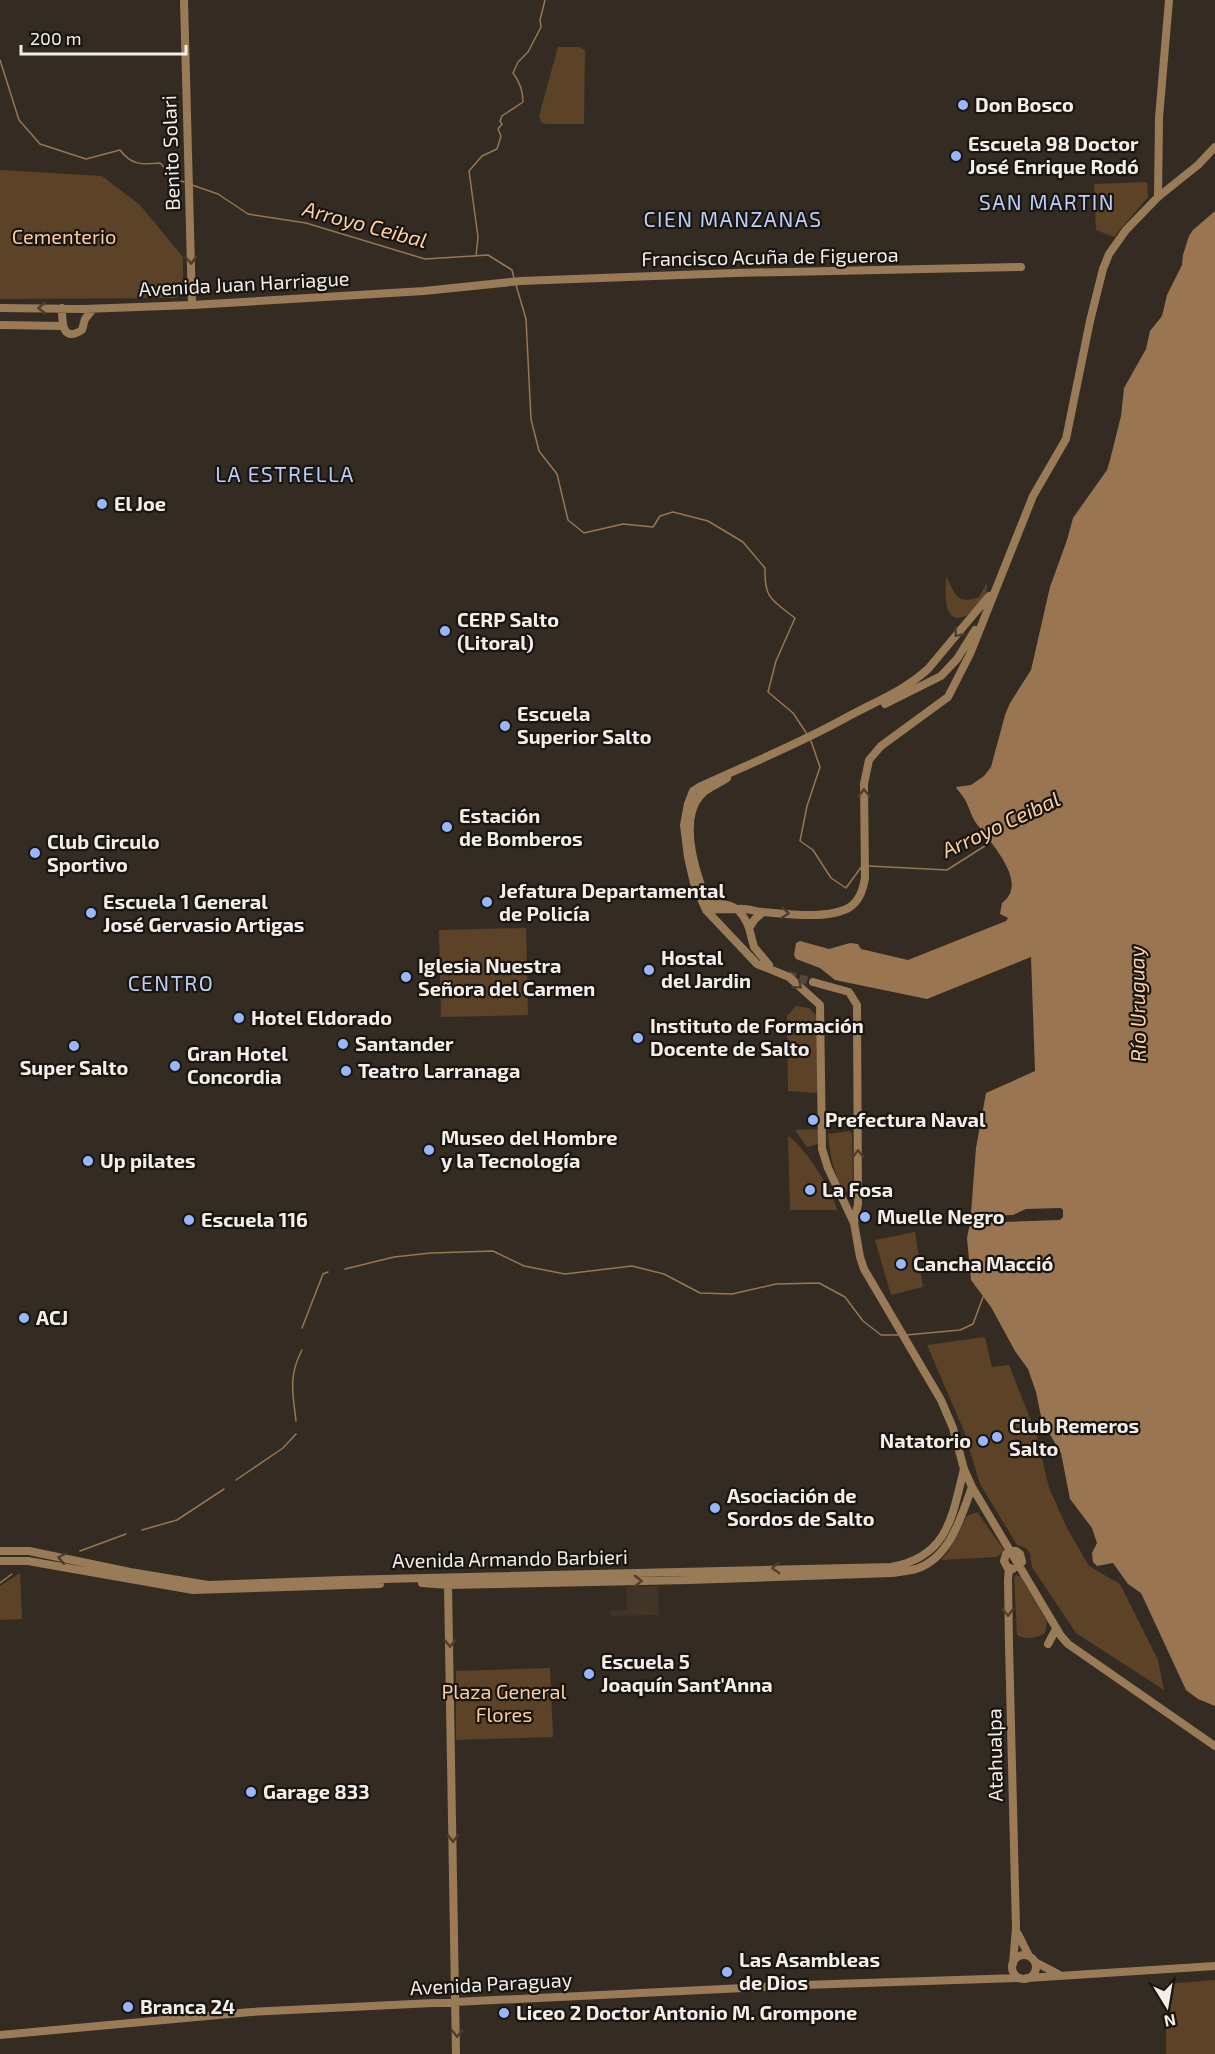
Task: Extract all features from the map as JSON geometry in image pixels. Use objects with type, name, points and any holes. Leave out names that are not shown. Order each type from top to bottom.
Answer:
[{"type":"street","name":"Benito Solari","points":[[184,0],[192,305]]},
{"type":"street","points":[[1158,197],[1159,118],[1169,0]]},
{"type":"street","points":[[707,906],[731,910],[817,915],[842,911],[852,906],[858,899],[865,878],[864,784],[869,760],[881,746],[948,697],[970,654],[1033,496],[1065,439],[1103,269],[1117,241],[1158,197],[1198,165],[1215,147]]},
{"type":"street","name":"Francisco Acuña de Figueroa","points":[[490,284],[734,273],[1021,267]]},
{"type":"street","name":"Avenida Juan Harriague","points":[[0,308],[93,309],[192,305],[424,291],[490,284]]},
{"type":"street","points":[[62,308],[62,326],[66,332],[74,334],[83,329],[85,319],[93,309]]},
{"type":"street","points":[[81,309],[85,319]]},
{"type":"street","points":[[0,324],[62,326]]},
{"type":"street","points":[[995,587],[934,662],[917,679],[824,730],[699,787],[693,791],[684,825],[694,883],[707,906],[757,964],[789,977],[817,1000],[819,1005],[822,1149],[828,1168],[854,1223],[860,1257],[882,1302],[949,1417],[964,1469],[1010,1551]]},
{"type":"street","points":[[836,724],[941,676],[957,659],[986,613]]},
{"type":"street","points":[[739,909],[750,928],[754,947],[769,965]]},
{"type":"street","points":[[750,928],[763,912]]},
{"type":"street","points":[[813,982],[849,992],[857,1005],[858,1204],[854,1223]]},
{"type":"street","points":[[839,1192],[850,1195],[858,1188]]},
{"type":"street","name":"Avenida Armando Barbieri","points":[[0,1551],[29,1551],[208,1586],[342,1580],[891,1567],[922,1557],[938,1542],[949,1524],[958,1499],[964,1469]]},
{"type":"street","points":[[960,1485],[968,1497],[981,1502]]},
{"type":"street","name":"Avenida Armando Barbieri","points":[[0,1561],[28,1561],[200,1591],[408,1582],[448,1585],[689,1580],[903,1571],[915,1569],[927,1563],[940,1552],[951,1538],[972,1486]]},
{"type":"street","points":[[963,1509],[981,1502]]},
{"type":"street","points":[[1010,1551],[1004,1559],[1005,1565],[1014,1568],[1068,1644],[1215,1746]]},
{"type":"street","points":[[1010,1551],[1016,1551],[1022,1557],[1022,1562],[1014,1568]]},
{"type":"street","name":"Atahualpa","points":[[1012,1966],[1016,1929],[1008,1580],[1014,1568]]},
{"type":"street","points":[[448,1585],[457,2003],[456,2054]]},
{"type":"street","points":[[1048,1644],[1056,1629]]},
{"type":"street","name":"Atahualpa","points":[[1016,1929],[1023,1948],[1032,1959]]},
{"type":"street","points":[[1019,1956],[1032,1959],[1035,1970],[1024,1978],[1014,1974],[1012,1966],[1019,1956]]},
{"type":"street","name":"Avenida Paraguay","points":[[1032,1959],[1050,1971],[1062,1975]]},
{"type":"street","name":"Avenida Paraguay","points":[[0,2035],[251,2012],[803,1985],[1024,1978],[1214,1965]]},
{"type":"street","name":"Avenida Paraguay","points":[[984,1978],[1005,1973],[1012,1966]]},
{"type":"shaded area","points":[[658,1586],[659,1615],[611,1616],[610,1611],[627,1610],[626,1587]]},
{"type":"green space","points":[[558,47],[579,47],[585,50],[584,124],[541,122],[539,116]]},
{"type":"green space","name":"Cementerio","points":[[0,170],[102,176],[140,205],[183,257],[183,292],[176,298],[0,299]]},
{"type":"green space","points":[[1147,182],[1148,197],[1114,237],[1096,230],[1094,184]]},
{"type":"green space","points":[[946,576],[957,596],[965,600],[979,597],[987,583],[983,599],[972,612],[958,618],[952,616],[947,606]]},
{"type":"green space","points":[[526,928],[528,1015],[441,1017],[439,930]]},
{"type":"green space","points":[[796,1006],[809,1008],[817,1016],[817,1093],[788,1091],[787,1016]]},
{"type":"green space","points":[[818,1129],[818,1144],[807,1147],[795,1130]]},
{"type":"green space","points":[[850,1131],[852,1134],[853,1186],[849,1192],[845,1191],[835,1171],[828,1134]]},
{"type":"green space","points":[[788,1136],[802,1149],[817,1170],[837,1210],[790,1210]]},
{"type":"green space","name":"Cancha Macció","points":[[915,1232],[923,1287],[891,1295],[875,1240]]},
{"type":"green space","points":[[985,1337],[992,1367],[1009,1365],[1037,1436],[1049,1488],[1068,1530],[1089,1566],[1120,1584],[1158,1660],[1164,1690],[1076,1633],[1032,1567],[1030,1554],[1026,1548],[1017,1545],[980,1484],[964,1431],[927,1345]]},
{"type":"green space","points":[[977,1512],[1004,1550],[997,1557],[941,1560],[949,1551],[967,1516]]},
{"type":"green space","points":[[20,1573],[22,1619],[0,1620],[0,1586]]},
{"type":"green space","points":[[1016,1575],[1020,1576],[1047,1621],[1045,1633],[1039,1636],[1028,1638],[1017,1635],[1014,1578]]},
{"type":"green space","name":"Plaza General Flores","points":[[550,1668],[553,1737],[456,1740],[456,1671]]},
{"type":"green space","points":[[1215,1980],[1215,2054],[1166,2054],[1166,1984]]},
{"type":"water","name":"Río Uruguay","points":[[1215,211],[1215,1706],[1198,1699],[1186,1690],[1141,1593],[1128,1584],[1113,1563],[1097,1566],[1093,1562],[1092,1553],[1097,1543],[1092,1528],[1070,1499],[1061,1453],[1042,1421],[1028,1369],[1015,1351],[991,1307],[971,1280],[967,1238],[970,1223],[1060,1220],[1063,1217],[1061,1208],[1026,1209],[1013,1215],[977,1216],[971,1213],[976,1148],[986,1093],[1035,1071],[1031,957],[927,999],[835,980],[820,968],[796,959],[794,955],[796,943],[800,941],[829,949],[850,943],[858,944],[861,949],[908,960],[1006,921],[1008,918],[1000,914],[1002,903],[1009,895],[1012,885],[1010,874],[998,851],[974,820],[966,801],[956,787],[971,785],[984,776],[991,767],[1005,715],[1031,670],[1050,587],[1073,518],[1107,470],[1121,416],[1124,388],[1146,349],[1150,331],[1162,316],[1167,295],[1182,265],[1189,236]]},
{"type":"waterway","points":[[476,256],[478,237],[469,171],[482,156],[497,149],[501,136],[498,129],[502,124],[500,121],[502,116],[523,102],[521,87],[513,73],[518,62],[528,52],[541,27],[540,20],[545,0]]},
{"type":"waterway","name":"Arroyo Ceibal","points":[[0,60],[19,120],[40,144],[86,159],[120,150],[128,159],[137,163],[160,163],[176,179],[184,182]]},
{"type":"waterway","name":"Arroyo Ceibal","points":[[192,185],[218,194],[248,214],[306,223],[425,259],[488,255],[512,270],[514,278]]},
{"type":"waterway","name":"Arroyo Ceibal","points":[[516,285],[526,319],[531,419],[539,451],[557,474],[568,520],[584,533],[623,524],[653,527],[660,516],[673,512],[708,521],[743,542],[765,568],[766,586],[771,598],[795,618],[776,661],[768,692],[793,713],[807,734]]},
{"type":"waterway","name":"Arroyo Ceibal","points":[[811,741],[820,767],[807,806],[800,841],[813,850],[831,878],[846,888],[862,866]]},
{"type":"waterway","name":"Arroyo Ceibal","points":[[869,866],[947,870],[991,842]]},
{"type":"waterway","points":[[345,1269],[394,1257],[493,1251],[524,1266],[565,1274],[632,1266],[664,1274],[700,1293],[732,1294],[776,1284],[819,1283],[845,1297],[863,1321],[881,1335],[898,1335]]},
{"type":"waterway","points":[[302,1328],[323,1274],[328,1272]]},
{"type":"waterway","points":[[906,1335],[960,1330],[973,1324],[983,1297]]},
{"type":"waterway","points":[[296,1421],[293,1377],[302,1350]]},
{"type":"waterway","points":[[236,1480],[283,1448],[296,1434]]},
{"type":"waterway","points":[[142,1530],[177,1520],[224,1489]]},
{"type":"waterway","points":[[80,1551],[126,1534]]},
{"type":"waterway","points":[[0,1583],[12,1574]]},
{"type":"tunnel","points":[[788,975],[813,982]]},
{"type":"place","name":"Don Bosco","points":[[963,105]]},
{"type":"place","name":"Escuela 98 Doctor José Enrique Rodó","points":[[956,156]]},
{"type":"place","name":"El Joe","points":[[102,504]]},
{"type":"place","name":"CERP Salto (Litoral)","points":[[445,631]]},
{"type":"place","name":"Escuela Superior Salto","points":[[505,726]]},
{"type":"place","name":"Estación de Bomberos","points":[[447,827]]},
{"type":"place","name":"Club Circulo Sportivo","points":[[35,853]]},
{"type":"place","name":"Jefatura Departamental de Policía","points":[[487,902]]},
{"type":"place","name":"Escuela 1 General José Gervasio Artigas","points":[[91,913]]},
{"type":"place","name":"Hostal del Jardin","points":[[649,970]]},
{"type":"place","name":"Iglesia Nuestra Señora del Carmen","points":[[406,977]]},
{"type":"place","name":"Hotel Eldorado","points":[[239,1018]]},
{"type":"place","name":"Instituto de Formación Docente de Salto","points":[[638,1038]]},
{"type":"place","name":"Santander","points":[[343,1044]]},
{"type":"place","name":"Super Salto","points":[[74,1046]]},
{"type":"place","name":"Gran Hotel Concordia","points":[[175,1066]]},
{"type":"place","name":"Teatro Larranaga","points":[[346,1071]]},
{"type":"place","name":"Prefectura Naval","points":[[813,1120]]},
{"type":"place","name":"Museo del Hombre y la Tecnología","points":[[429,1150]]},
{"type":"place","name":"Up pilates","points":[[88,1161]]},
{"type":"place","name":"La Fosa","points":[[810,1190]]},
{"type":"place","name":"Muelle Negro","points":[[865,1217]]},
{"type":"place","name":"Escuela 116","points":[[189,1220]]},
{"type":"place","name":"Cancha Macció","points":[[901,1264]]},
{"type":"place","name":"ACJ","points":[[24,1318]]},
{"type":"place","name":"Club Remeros Salto","points":[[997,1437]]},
{"type":"place","name":"Natatorio","points":[[983,1441]]},
{"type":"place","name":"Asociación de Sordos de Salto","points":[[715,1508]]},
{"type":"place","name":"Escuela 5 Joaquín Sant'Anna","points":[[589,1674]]},
{"type":"place","name":"Garage 833","points":[[251,1792]]},
{"type":"place","name":"Las Asambleas de Dios","points":[[727,1972]]},
{"type":"place","name":"Branca 24","points":[[128,2007]]},
{"type":"place","name":"Liceo 2 Doctor Antonio M. Grompone","points":[[504,2013]]},
{"type":"district","name":"SAN MARTIN","points":[[1047,203]]},
{"type":"district","name":"CIEN MANZANAS","points":[[733,220]]},
{"type":"district","name":"LA ESTRELLA","points":[[285,475]]},
{"type":"district","name":"CENTRO","points":[[171,984]]}]
